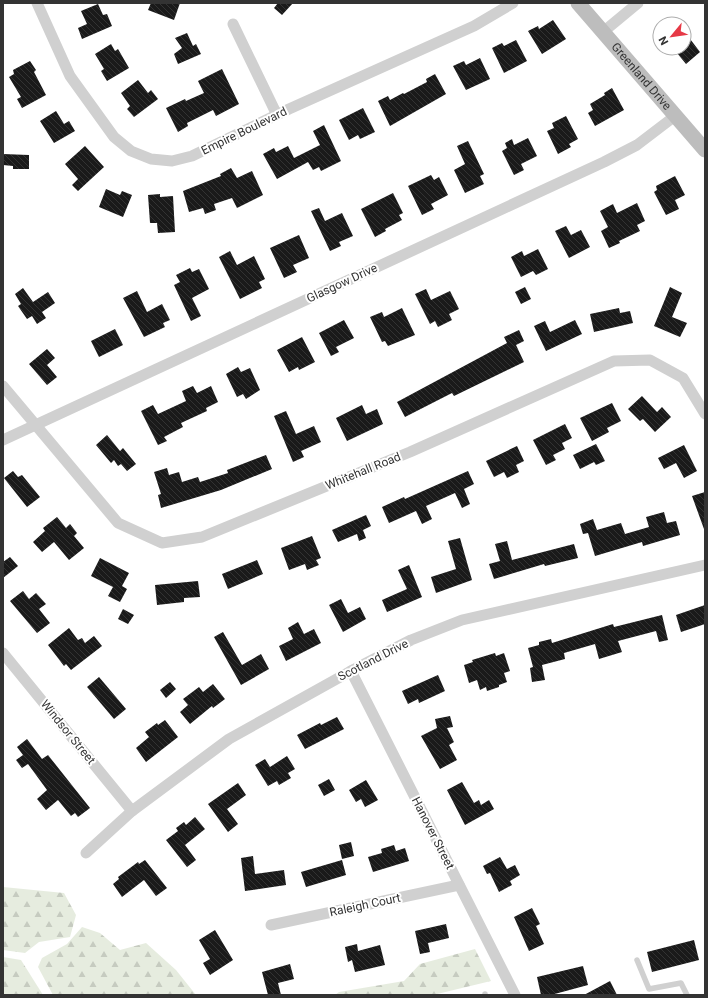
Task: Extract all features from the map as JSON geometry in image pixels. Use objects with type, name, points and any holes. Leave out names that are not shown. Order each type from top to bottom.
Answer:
[{"type":"street","name":"Empire Boulevard","points":[[37,3],[70,76],[114,137],[131,151],[151,159],[172,161],[192,156],[277,115],[478,24],[513,3]]},
{"type":"street","name":"Greenland Drive","points":[[578,3],[705,150]]},
{"type":"street","points":[[603,32],[638,3]]},
{"type":"street","points":[[233,24],[277,115]]},
{"type":"street","name":"Glasgow Drive","points":[[3,440],[604,162],[637,145],[676,116]]},
{"type":"street","name":"Whitehall Road","points":[[3,386],[118,523],[162,543],[202,537],[410,452],[614,360],[650,360],[683,378],[705,414]]},
{"type":"street","name":"Scotland Drive","points":[[86,853],[132,811],[229,739],[351,671],[411,640],[462,620],[705,565]]},
{"type":"street","name":"Windsor Street","points":[[3,653],[132,811]]},
{"type":"street","name":"Hanover Street","points":[[351,671],[515,995]]},
{"type":"street","name":"Raleigh Court","points":[[271,925],[459,885]]},
{"type":"lane","points":[[638,960],[649,990],[681,983],[687,995]]},
{"type":"green space","points":[[3,887],[64,893],[76,915],[70,937],[39,942],[25,953],[3,950]]},
{"type":"green space","points":[[82,927],[100,933],[120,950],[146,943],[176,970],[196,995],[53,995],[38,967],[42,958],[67,944]]},
{"type":"green space","points":[[475,949],[491,981],[433,995],[335,995],[339,992],[404,981],[420,964]]},
{"type":"green space","points":[[3,957],[21,960],[43,995],[3,995]]},
{"type":"building","points":[[151,3],[180,3],[174,20],[148,10]]},
{"type":"building","points":[[278,3],[293,3],[282,15],[274,8]]},
{"type":"building","points":[[98,4],[103,15],[107,14],[112,26],[82,39],[78,28],[87,24],[81,11]]},
{"type":"building","points":[[553,20],[566,39],[542,54],[528,31],[538,26],[539,29]]},
{"type":"building","points":[[187,33],[193,46],[196,44],[201,54],[178,64],[174,54],[182,48],[175,38]]},
{"type":"building","points":[[516,40],[527,61],[504,73],[492,48],[502,43],[504,46]]},
{"type":"building","points":[[692,42],[700,52],[686,64],[679,56],[692,56]]},
{"type":"building","points":[[111,44],[115,51],[118,49],[129,68],[107,81],[101,71],[104,69],[95,54]]},
{"type":"building","points":[[480,58],[490,79],[466,90],[453,66],[464,61],[466,65]]},
{"type":"building","points":[[30,61],[36,70],[34,72],[46,95],[22,108],[17,99],[21,97],[9,77],[14,74],[13,70]]},
{"type":"building","points":[[222,69],[239,104],[216,116],[213,110],[187,123],[188,126],[178,132],[166,108],[185,99],[186,101],[204,93],[198,81]]},
{"type":"building","points":[[435,74],[446,94],[390,126],[378,101],[388,96],[390,100],[403,93],[404,94],[427,82],[426,79]]},
{"type":"building","points":[[138,80],[148,93],[151,90],[158,99],[134,117],[127,109],[130,106],[121,93]]},
{"type":"building","points":[[612,88],[624,110],[595,126],[588,113],[593,110],[590,104],[605,95],[604,93]]},
{"type":"building","points":[[363,108],[375,132],[360,139],[358,135],[349,140],[339,120]]},
{"type":"building","points":[[56,111],[64,124],[69,121],[75,131],[54,143],[40,121]]},
{"type":"building","points":[[566,116],[578,139],[569,144],[571,147],[558,154],[547,131],[554,128],[552,123]]},
{"type":"building","points":[[324,125],[341,161],[321,171],[319,167],[313,170],[308,162],[277,179],[263,154],[274,148],[276,152],[288,146],[294,158],[320,145],[313,131]]},
{"type":"building","points":[[528,138],[537,156],[521,164],[524,170],[514,175],[502,151],[507,148],[505,143],[512,139],[514,145]]},
{"type":"building","points":[[468,141],[484,174],[480,176],[484,184],[465,193],[454,170],[465,164],[457,146]]},
{"type":"building","points":[[85,146],[104,167],[78,191],[72,185],[78,179],[65,164]]},
{"type":"building","points":[[3,154],[29,155],[29,169],[13,169],[13,166],[3,165]]},
{"type":"building","points":[[231,168],[237,178],[252,171],[263,195],[237,208],[232,198],[214,204],[216,210],[205,214],[203,208],[189,212],[183,191],[221,176],[220,174]]},
{"type":"building","points":[[431,175],[434,180],[439,177],[448,195],[431,204],[434,209],[422,215],[408,186]]},
{"type":"building","points":[[675,176],[685,195],[675,200],[679,209],[666,215],[654,192],[657,190],[656,186]]},
{"type":"building","points":[[106,189],[120,195],[122,191],[132,195],[123,217],[99,207]]},
{"type":"building","points":[[393,193],[403,213],[399,215],[402,220],[385,229],[386,231],[375,237],[361,209]]},
{"type":"building","points":[[160,194],[160,197],[173,196],[175,232],[158,233],[157,223],[150,223],[148,195]]},
{"type":"building","points":[[637,203],[645,221],[637,225],[640,231],[619,241],[620,243],[609,248],[601,231],[608,227],[600,211],[613,204],[617,213]]},
{"type":"building","points":[[319,208],[325,221],[342,213],[353,236],[339,242],[341,246],[330,251],[311,211]]},
{"type":"building","points":[[566,226],[571,235],[581,230],[590,247],[569,258],[555,231]]},
{"type":"building","points":[[299,235],[309,258],[293,265],[297,272],[284,278],[270,248]]},
{"type":"building","points":[[538,249],[548,269],[536,275],[533,271],[521,277],[511,257],[522,251],[524,256]]},
{"type":"building","points":[[230,251],[237,265],[254,256],[265,279],[259,282],[262,288],[240,299],[219,257]]},
{"type":"building","points":[[190,268],[192,272],[199,269],[209,289],[192,298],[201,316],[191,321],[174,285],[180,282],[176,275]]},
{"type":"building","points":[[525,287],[531,299],[521,304],[515,292]]},
{"type":"building","points":[[670,287],[682,293],[672,317],[687,323],[680,337],[654,326]]},
{"type":"building","points":[[23,288],[33,302],[48,292],[55,303],[42,312],[46,318],[37,324],[32,316],[27,319],[18,306],[21,304],[15,294]]},
{"type":"building","points":[[426,289],[431,300],[450,291],[459,309],[449,314],[452,320],[438,327],[435,321],[430,324],[415,294]]},
{"type":"building","points":[[137,291],[147,312],[162,304],[170,320],[163,323],[165,327],[144,337],[123,298]]},
{"type":"building","points":[[402,308],[415,335],[388,346],[385,341],[382,342],[370,317],[382,312],[384,317]]},
{"type":"building","points":[[619,308],[620,313],[630,311],[633,323],[594,332],[590,314]]},
{"type":"building","points":[[344,320],[354,338],[336,347],[339,352],[331,356],[319,333]]},
{"type":"building","points":[[575,320],[582,334],[546,351],[534,326],[545,321],[550,332]]},
{"type":"building","points":[[115,329],[123,345],[99,357],[91,341]]},
{"type":"building","points":[[519,330],[524,341],[516,345],[524,362],[454,396],[452,393],[405,417],[397,402],[507,343],[504,337]]},
{"type":"building","points":[[302,337],[315,362],[299,370],[298,367],[289,372],[277,350]]},
{"type":"building","points":[[47,349],[55,358],[47,365],[57,377],[47,385],[29,364]]},
{"type":"building","points":[[238,367],[241,372],[250,368],[260,390],[246,399],[243,394],[237,397],[226,374]]},
{"type":"building","points":[[193,386],[197,393],[211,386],[218,402],[206,408],[207,411],[181,423],[183,427],[164,437],[167,441],[158,445],[141,411],[153,405],[158,414],[186,401],[182,391]]},
{"type":"building","points":[[642,396],[657,412],[662,407],[671,417],[655,432],[643,419],[640,421],[628,409]]},
{"type":"building","points":[[612,403],[621,421],[607,428],[609,432],[592,441],[580,418]]},
{"type":"building","points":[[362,405],[366,414],[377,409],[383,424],[347,441],[336,418]]},
{"type":"building","points":[[286,411],[296,434],[314,426],[321,442],[301,451],[304,457],[293,462],[274,416]]},
{"type":"building","points":[[565,424],[572,438],[562,443],[565,449],[553,455],[556,460],[546,465],[533,440]]},
{"type":"building","points":[[107,435],[120,451],[123,448],[136,464],[127,471],[121,464],[118,466],[114,460],[111,463],[96,445]]},
{"type":"building","points":[[596,444],[605,461],[596,465],[594,462],[580,469],[573,455]]},
{"type":"building","points":[[684,445],[697,471],[684,478],[676,463],[664,469],[658,458]]},
{"type":"building","points":[[517,446],[524,461],[516,465],[519,472],[507,478],[504,472],[494,477],[486,461]]},
{"type":"building","points":[[266,455],[272,469],[221,490],[161,508],[158,495],[161,494],[154,472],[167,468],[169,475],[179,472],[182,482],[198,477],[200,482],[228,473],[227,470]]},
{"type":"building","points":[[13,471],[18,477],[22,475],[40,497],[27,507],[4,478]]},
{"type":"building","points":[[468,471],[474,484],[464,489],[470,504],[462,508],[455,493],[426,506],[432,519],[422,524],[416,511],[389,523],[382,507],[404,497],[405,499]]},
{"type":"building","points":[[705,492],[705,529],[704,529],[692,496]]},
{"type":"building","points":[[664,512],[667,523],[676,521],[680,535],[643,546],[642,542],[595,556],[588,533],[583,534],[580,524],[593,519],[597,530],[621,523],[625,534],[649,527],[646,517]]},
{"type":"building","points":[[366,515],[371,526],[363,530],[366,538],[359,541],[357,534],[338,542],[332,530]]},
{"type":"building","points":[[57,517],[66,528],[70,524],[77,533],[74,536],[84,548],[69,560],[54,542],[42,552],[33,542],[45,531],[43,528]]},
{"type":"building","points":[[312,536],[321,558],[316,560],[319,565],[307,570],[305,564],[289,570],[281,548]]},
{"type":"building","points":[[460,538],[472,580],[436,593],[431,577],[456,569],[448,541]]},
{"type":"building","points":[[507,541],[512,560],[574,544],[578,558],[545,566],[544,564],[494,579],[489,564],[500,561],[495,544]]},
{"type":"building","points":[[10,557],[18,566],[3,578],[3,562]]},
{"type":"building","points":[[100,558],[129,573],[122,586],[127,589],[120,602],[108,596],[113,587],[91,576]]},
{"type":"building","points":[[257,560],[263,574],[228,589],[222,574]]},
{"type":"building","points":[[409,565],[422,597],[387,612],[382,600],[407,589],[398,570]]},
{"type":"building","points":[[198,581],[200,597],[184,598],[184,602],[157,605],[155,585]]},
{"type":"building","points":[[23,591],[29,599],[36,593],[46,604],[39,609],[50,623],[37,633],[10,601]]},
{"type":"building","points":[[341,599],[348,613],[360,607],[366,619],[343,632],[329,605]]},
{"type":"building","points":[[705,605],[705,624],[681,632],[676,615]]},
{"type":"building","points":[[123,609],[134,615],[128,624],[118,619]]},
{"type":"building","points":[[662,615],[668,640],[659,642],[656,631],[618,641],[622,652],[599,659],[595,644],[564,653],[565,659],[542,665],[545,680],[532,682],[530,668],[533,667],[528,648],[539,645],[539,642],[551,639],[552,643],[613,624],[614,627]]},
{"type":"building","points":[[298,622],[304,634],[314,629],[321,643],[286,661],[279,646],[293,639],[288,628]]},
{"type":"building","points":[[69,628],[78,640],[82,638],[85,643],[94,636],[102,646],[71,670],[66,664],[64,666],[48,645]]},
{"type":"building","points":[[223,632],[242,665],[261,654],[269,669],[241,685],[214,637]]},
{"type":"building","points":[[495,653],[496,656],[504,653],[510,671],[504,673],[507,682],[499,685],[499,687],[487,691],[486,687],[480,690],[477,680],[469,683],[464,665],[473,662],[472,660]]},
{"type":"building","points":[[438,675],[445,691],[419,703],[418,699],[408,704],[402,691]]},
{"type":"building","points":[[99,677],[126,709],[114,719],[87,687]]},
{"type":"building","points":[[170,682],[176,689],[166,698],[160,690]]},
{"type":"building","points":[[213,684],[225,699],[213,708],[212,706],[190,724],[180,712],[188,705],[183,699],[199,687],[203,692]]},
{"type":"building","points":[[450,716],[453,727],[447,728],[454,742],[449,745],[457,760],[440,769],[421,736],[437,728],[435,719]]},
{"type":"building","points":[[337,717],[344,729],[305,749],[297,735],[320,723],[321,725]]},
{"type":"building","points":[[165,720],[178,737],[146,762],[136,748],[149,737],[145,732],[157,723],[158,725]]},
{"type":"building","points":[[27,739],[42,759],[48,755],[90,808],[78,817],[75,813],[71,816],[58,800],[46,810],[37,799],[47,790],[28,764],[22,768],[16,760],[23,755],[17,747]]},
{"type":"building","points":[[287,756],[295,769],[288,773],[291,778],[279,785],[277,781],[268,786],[255,765],[265,759],[270,767]]},
{"type":"building","points":[[329,779],[335,790],[324,796],[318,785]]},
{"type":"building","points":[[366,780],[378,800],[365,807],[361,799],[356,802],[349,790]]},
{"type":"building","points":[[462,782],[474,803],[479,800],[481,805],[489,800],[494,809],[465,825],[447,790]]},
{"type":"building","points":[[238,783],[246,795],[227,809],[238,824],[228,832],[208,804]]},
{"type":"building","points":[[195,817],[205,829],[185,845],[196,860],[187,867],[166,840],[178,831],[176,828],[184,822],[186,825]]},
{"type":"building","points":[[351,842],[354,856],[342,859],[339,845]]},
{"type":"building","points":[[394,845],[396,851],[405,848],[409,861],[373,872],[368,857],[382,853],[381,849]]},
{"type":"building","points":[[253,856],[255,874],[284,870],[286,885],[245,891],[241,858]]},
{"type":"building","points":[[500,857],[507,869],[515,865],[520,875],[510,881],[512,885],[499,892],[490,873],[487,874],[483,866]]},
{"type":"building","points":[[145,860],[167,888],[156,896],[144,880],[122,897],[113,884],[119,879],[118,877],[138,862],[139,864]]},
{"type":"building","points":[[342,860],[346,875],[306,887],[301,872]]},
{"type":"building","points":[[532,908],[540,924],[536,926],[544,944],[529,951],[514,917]]},
{"type":"building","points":[[446,924],[449,938],[428,943],[430,952],[420,954],[415,931]]},
{"type":"building","points":[[215,930],[233,960],[210,975],[203,963],[210,959],[199,940]]},
{"type":"building","points":[[694,940],[699,960],[652,972],[647,952]]},
{"type":"building","points":[[357,944],[358,951],[380,945],[385,965],[355,972],[352,960],[348,962],[345,947]]},
{"type":"building","points":[[290,964],[294,979],[278,983],[281,995],[268,995],[262,972]]},
{"type":"building","points":[[583,966],[588,985],[551,995],[541,995],[537,977]]},
{"type":"building","points":[[610,981],[617,995],[584,995]]}]
